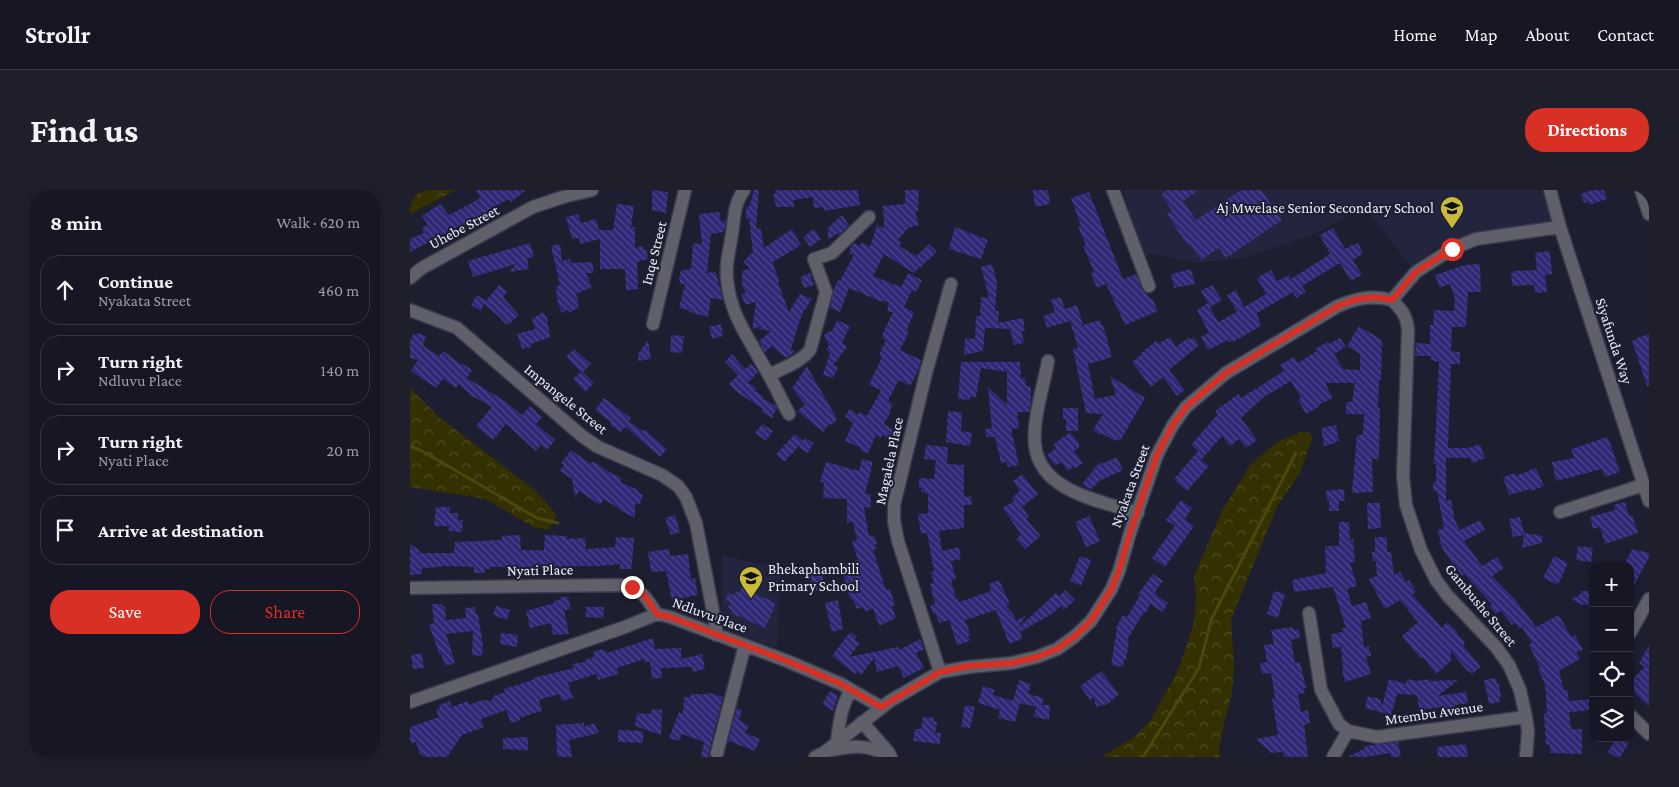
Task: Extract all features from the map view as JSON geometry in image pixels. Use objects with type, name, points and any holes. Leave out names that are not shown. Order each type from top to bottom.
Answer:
[{"type":"street","name":"Uhebe Street","points":[[410,278],[422,268],[533,207],[592,190]]},
{"type":"street","name":"Inqe Street","points":[[653,324],[686,190]]},
{"type":"street","points":[[744,190],[736,201],[726,278],[733,311],[740,327],[769,375],[789,414]]},
{"type":"street","points":[[1112,190],[1148,286]]},
{"type":"street","name":"Siyafunda Way","points":[[1550,190],[1560,227],[1649,501]]},
{"type":"street","points":[[1640,190],[1649,214]]},
{"type":"street","points":[[769,375],[794,363],[810,350],[826,292],[814,259],[832,253],[869,217]]},
{"type":"street","points":[[1392,300],[1416,272],[1452,249],[1476,239],[1560,227]]},
{"type":"street","name":"Magalela Place","points":[[940,672],[898,541],[894,521],[894,505],[926,372],[951,284]]},
{"type":"street","name":"Nyakata Street","points":[[820,754],[881,707],[940,672],[968,666],[1012,663],[1037,657],[1057,649],[1074,637],[1091,621],[1111,590],[1157,455],[1173,425],[1186,407],[1226,373],[1338,306],[1367,296],[1392,300]]},
{"type":"street","name":"Gambushe Street","points":[[1392,300],[1402,310],[1407,319],[1408,331],[1403,476],[1406,505],[1421,550],[1436,580],[1447,595],[1496,647],[1509,665],[1520,690],[1526,716],[1528,732],[1526,757]]},
{"type":"street","name":"Impangele Street","points":[[410,310],[457,328],[582,436],[598,447],[662,475],[678,486],[686,496],[696,523],[716,635]]},
{"type":"street","points":[[1048,361],[1038,409],[1034,445],[1044,468],[1058,483],[1073,492],[1138,512]]},
{"type":"street","points":[[1560,512],[1643,485]]},
{"type":"street","name":"Nyati Place","points":[[410,588],[622,585],[642,592],[657,614]]},
{"type":"street","points":[[1634,626],[1649,599]]},
{"type":"street","points":[[1309,613],[1321,690],[1339,724],[1348,731],[1333,757]]},
{"type":"street","name":"Ndluvu Place","points":[[410,702],[625,627],[657,614],[670,617],[796,665],[841,684],[881,707]]},
{"type":"street","points":[[717,752],[745,645]]},
{"type":"street","points":[[836,741],[843,709],[847,696],[851,691]]},
{"type":"street","name":"Mtembu Avenue","points":[[1348,731],[1376,737],[1526,716]]},
{"type":"street","points":[[1634,719],[1649,734]]},
{"type":"street","points":[[862,722],[891,757]]},
{"type":"street","points":[[820,754],[859,746],[883,752],[891,757]]},
{"type":"shaded area","points":[[1123,190],[1542,190],[1552,222],[1469,236],[1436,248],[1411,267],[1364,206],[1317,233],[1244,258],[1196,263],[1154,254],[1143,257]]},
{"type":"shaded area","name":"Bhekaphambili Primary School","points":[[722,555],[781,569],[777,648],[722,628]]},
{"type":"green space","points":[[410,190],[456,190],[410,214]]},
{"type":"green space","points":[[410,388],[440,418],[535,490],[557,515],[548,530],[533,527],[486,499],[410,487]]},
{"type":"green space","points":[[1302,432],[1311,433],[1312,439],[1300,473],[1278,505],[1231,619],[1234,669],[1232,694],[1219,748],[1220,757],[1101,757],[1133,738],[1150,721],[1175,676],[1194,621],[1196,598],[1194,576],[1223,509],[1250,465],[1277,442]]},
{"type":"building","points":[[476,190],[526,190],[511,202],[509,199],[488,210],[490,215],[466,228],[463,224],[410,252],[410,239],[424,233],[422,228],[428,225],[422,216],[440,204],[449,215],[479,199],[480,197]]},
{"type":"building","points":[[652,190],[668,192],[666,213],[652,210]]},
{"type":"building","points":[[754,190],[759,190],[756,229],[761,228],[764,248],[792,229],[801,245],[773,262],[778,283],[789,312],[800,294],[812,299],[802,314],[791,348],[795,352],[786,358],[772,346],[765,352],[759,341],[771,331],[759,329],[762,326],[752,329],[756,302],[745,305],[741,293],[746,294],[742,285],[742,271],[750,268],[743,262],[753,252],[749,219],[746,219],[746,207],[749,207]]},
{"type":"building","points":[[775,190],[858,190],[860,205],[824,211],[823,207],[814,208],[813,197],[793,200],[794,207],[776,207],[773,194],[775,194]]},
{"type":"building","points":[[905,190],[919,190],[918,211],[915,212],[919,225],[908,228],[898,240],[902,243],[899,246],[916,256],[929,244],[937,252],[914,273],[884,254],[873,276],[901,287],[908,273],[922,280],[916,292],[912,290],[904,307],[914,312],[907,330],[909,332],[900,350],[921,360],[918,371],[910,386],[899,380],[888,401],[893,404],[884,424],[902,435],[897,444],[882,435],[881,438],[876,435],[868,453],[845,441],[853,423],[845,416],[850,409],[858,415],[860,412],[867,416],[881,390],[869,385],[882,357],[879,355],[886,340],[882,338],[884,336],[882,335],[893,312],[887,311],[889,302],[880,301],[849,288],[840,312],[830,308],[838,280],[840,281],[854,255],[849,254],[851,246],[853,243],[860,246],[862,242],[870,247],[877,225],[884,228],[883,206],[905,204]]},
{"type":"building","points":[[1033,190],[1048,190],[1050,204],[1035,207]]},
{"type":"building","points":[[1167,190],[1199,190],[1183,201],[1196,220],[1241,190],[1261,190],[1282,220],[1226,258],[1219,248],[1201,260],[1190,244],[1188,246],[1167,214],[1172,211],[1161,194]]},
{"type":"building","points":[[1592,190],[1604,190],[1607,199],[1589,205],[1588,202],[1584,203],[1581,194]]},
{"type":"building","points":[[1089,192],[1123,279],[1136,274],[1142,289],[1150,299],[1152,298],[1158,311],[1125,325],[1106,284],[1097,288],[1091,274],[1094,272],[1083,246],[1086,245],[1078,227],[1081,226],[1071,198]]},
{"type":"building","points":[[617,204],[634,206],[631,227],[635,227],[635,248],[643,246],[644,250],[647,250],[648,259],[637,262],[638,289],[626,290],[625,269],[600,269],[600,239],[580,244],[579,238],[572,239],[566,217],[578,214],[581,223],[596,219],[599,230],[613,230]]},
{"type":"building","points":[[719,212],[721,221],[726,221],[724,232],[711,234],[707,273],[716,272],[723,300],[711,298],[708,317],[679,308],[685,284],[680,284],[679,276],[681,276],[680,272],[682,270],[691,269],[693,243],[702,244],[699,214]]},
{"type":"building","points":[[842,215],[849,225],[839,235],[838,233],[828,240],[828,228]]},
{"type":"building","points":[[955,227],[988,240],[981,259],[949,249]]},
{"type":"building","points":[[1333,228],[1345,249],[1358,243],[1363,253],[1353,260],[1362,275],[1351,281],[1340,263],[1302,286],[1306,292],[1296,298],[1293,292],[1257,313],[1261,326],[1233,342],[1228,340],[1208,350],[1201,337],[1209,333],[1197,310],[1208,303],[1201,291],[1212,285],[1222,300],[1210,307],[1218,322],[1237,312],[1227,295],[1236,290],[1244,307],[1266,294],[1257,278],[1271,270],[1277,281],[1289,275],[1291,279],[1330,254],[1320,235]]},
{"type":"building","points":[[814,229],[821,239],[810,247],[803,237]]},
{"type":"building","points":[[530,243],[534,257],[527,258],[529,269],[509,272],[516,264],[473,277],[468,261]]},
{"type":"building","points":[[560,244],[562,261],[570,259],[571,263],[592,262],[594,273],[586,273],[592,287],[576,294],[579,307],[571,312],[568,310],[562,313],[558,304],[556,289],[560,285],[551,246]]},
{"type":"building","points":[[1550,251],[1552,274],[1545,275],[1547,292],[1535,293],[1534,285],[1512,286],[1511,273],[1514,273],[1514,271],[1537,270],[1535,253]]},
{"type":"building","points":[[992,264],[997,283],[995,311],[999,311],[998,323],[1023,318],[1025,331],[1022,331],[1024,343],[1014,345],[1010,329],[985,328],[983,351],[964,355],[965,338],[975,339],[976,316],[980,316],[981,297],[989,298],[981,267]]},
{"type":"building","points":[[1480,264],[1481,292],[1468,292],[1466,327],[1452,327],[1451,351],[1460,352],[1460,364],[1451,364],[1448,448],[1468,448],[1480,444],[1485,458],[1472,463],[1470,458],[1446,458],[1446,501],[1451,500],[1455,521],[1460,530],[1480,520],[1485,530],[1464,541],[1482,566],[1497,557],[1504,568],[1492,576],[1515,599],[1536,627],[1559,615],[1571,637],[1575,635],[1583,650],[1576,652],[1580,659],[1559,671],[1564,690],[1567,689],[1569,701],[1589,699],[1589,710],[1569,712],[1571,729],[1582,729],[1582,753],[1580,754],[1550,753],[1550,745],[1546,745],[1544,713],[1547,713],[1545,685],[1538,668],[1540,668],[1529,645],[1532,643],[1522,627],[1520,629],[1515,623],[1512,625],[1501,611],[1496,614],[1489,607],[1492,604],[1464,574],[1462,576],[1445,553],[1439,541],[1441,540],[1437,531],[1444,528],[1437,491],[1433,491],[1433,482],[1436,482],[1436,464],[1434,464],[1439,362],[1431,360],[1431,356],[1415,356],[1416,343],[1430,344],[1430,325],[1433,325],[1434,310],[1454,311],[1455,299],[1450,284],[1440,288],[1435,275],[1465,265]]},
{"type":"building","points":[[1191,269],[1195,284],[1174,288],[1171,274]]},
{"type":"building","points":[[810,273],[814,285],[804,288],[800,277]]},
{"type":"building","points":[[499,285],[507,292],[503,297],[519,315],[509,324],[506,324],[484,304],[481,311],[471,305],[477,295],[486,301]]},
{"type":"building","points":[[1061,297],[1065,309],[1077,305],[1083,325],[1100,320],[1101,325],[1103,325],[1112,357],[1088,364],[1095,399],[1116,395],[1110,376],[1145,398],[1120,441],[1117,439],[1115,441],[1101,433],[1100,435],[1093,430],[1103,414],[1086,413],[1073,349],[1078,348],[1070,321],[1047,328],[1043,316],[1055,312],[1051,300]]},
{"type":"building","points":[[543,312],[547,317],[550,337],[531,344],[532,347],[522,349],[517,334],[535,329],[532,319]]},
{"type":"building","points":[[837,320],[850,326],[842,343],[847,347],[833,365],[838,367],[833,378],[824,375],[822,378],[830,353],[826,350],[829,346],[824,336],[832,331]]},
{"type":"building","points":[[721,324],[723,336],[712,339],[709,327]]},
{"type":"building","points":[[1359,326],[1382,340],[1378,408],[1380,408],[1379,459],[1372,459],[1373,492],[1352,493],[1357,435],[1363,435],[1364,414],[1346,414],[1346,402],[1352,402],[1355,383],[1325,383],[1333,398],[1306,414],[1298,400],[1301,398],[1291,381],[1264,397],[1241,418],[1257,440],[1246,448],[1239,439],[1230,446],[1222,436],[1201,460],[1209,466],[1187,491],[1176,482],[1174,479],[1198,451],[1191,445],[1218,414],[1215,411],[1238,394],[1241,398],[1284,371],[1280,365],[1294,357],[1298,363],[1317,351],[1315,349],[1340,338],[1346,347],[1334,354],[1343,369],[1360,370],[1360,354],[1347,346]]},
{"type":"building","points":[[417,333],[426,336],[423,346],[439,356],[443,351],[472,370],[467,378],[505,401],[522,415],[530,406],[542,417],[536,424],[555,440],[547,450],[541,445],[536,451],[506,424],[493,440],[476,426],[492,407],[472,396],[459,384],[456,388],[443,379],[436,388],[411,371],[418,360],[410,358],[410,342],[413,334],[416,335]]},
{"type":"building","points":[[1649,334],[1649,386],[1647,386],[1632,341]]},
{"type":"building","points":[[671,335],[684,336],[682,353],[670,352]]},
{"type":"building","points":[[1170,337],[1176,347],[1188,338],[1190,340],[1193,337],[1199,345],[1169,370],[1185,390],[1177,396],[1163,377],[1151,387],[1132,362],[1156,341],[1158,344]]},
{"type":"building","points":[[648,340],[651,359],[638,361],[638,354]]},
{"type":"building","points":[[574,349],[591,364],[583,372],[594,383],[585,392],[573,379],[581,372],[566,357]]},
{"type":"building","points":[[732,354],[745,369],[751,364],[758,372],[748,383],[757,388],[755,391],[763,396],[762,398],[776,406],[777,408],[772,418],[761,412],[763,409],[738,393],[729,384],[738,375],[725,362]]},
{"type":"building","points":[[961,362],[1020,362],[1021,378],[1025,378],[1026,386],[1031,386],[1031,402],[1029,412],[1017,412],[1019,428],[1011,429],[1019,465],[1008,467],[1006,462],[1001,463],[995,437],[986,437],[985,429],[992,428],[988,387],[1007,405],[1007,372],[981,368],[976,397],[970,397],[970,400],[958,399]]},
{"type":"building","points":[[807,366],[837,419],[832,425],[830,423],[823,432],[797,411],[805,405],[792,388]]},
{"type":"building","points":[[604,398],[631,418],[629,422],[643,431],[645,430],[667,449],[660,457],[626,427],[620,432],[610,424],[611,422],[595,410]]},
{"type":"building","points":[[1063,408],[1078,408],[1078,431],[1066,431],[1066,419],[1063,419]]},
{"type":"building","points":[[948,411],[962,412],[961,431],[972,433],[970,446],[946,442]]},
{"type":"building","points":[[762,424],[773,431],[766,441],[755,433]]},
{"type":"building","points":[[1336,425],[1339,441],[1324,446],[1321,428]]},
{"type":"building","points":[[1070,432],[1079,443],[1079,448],[1074,451],[1083,463],[1076,468],[1074,466],[1068,471],[1061,462],[1055,466],[1047,455],[1056,448],[1054,444]]},
{"type":"building","points":[[795,434],[803,441],[805,438],[814,443],[808,453],[799,448],[801,444],[784,462],[776,454]]},
{"type":"building","points":[[1608,437],[1620,472],[1605,477],[1602,469],[1556,481],[1552,462],[1574,458],[1571,449]]},
{"type":"building","points":[[926,445],[948,447],[947,464],[964,465],[964,497],[971,496],[972,505],[964,505],[964,528],[939,531],[942,551],[959,547],[961,559],[951,561],[956,579],[951,580],[956,599],[958,598],[959,602],[991,591],[989,584],[999,580],[1010,604],[1006,606],[1014,615],[1016,621],[1026,615],[1019,627],[1056,593],[1059,596],[1065,590],[1075,600],[1064,610],[1061,606],[1052,614],[1020,632],[1022,639],[1009,644],[996,610],[965,620],[969,630],[970,636],[968,636],[970,641],[957,645],[949,620],[939,623],[935,613],[933,614],[930,606],[935,604],[930,584],[934,583],[931,572],[934,571],[927,533],[921,534],[918,514],[928,513],[928,494],[921,492],[922,488],[919,488],[919,478],[934,479],[936,460],[924,459]]},
{"type":"building","points":[[571,450],[589,463],[594,462],[615,474],[622,479],[620,482],[638,490],[643,495],[640,504],[635,504],[635,518],[604,499],[600,505],[579,491],[575,498],[572,479],[560,471],[564,465],[561,463]]},
{"type":"building","points":[[1117,457],[1123,470],[1099,481],[1092,489],[1082,484],[1100,462],[1101,464]]},
{"type":"building","points":[[862,459],[873,462],[865,494],[871,494],[871,507],[864,508],[869,536],[874,535],[877,544],[875,545],[876,549],[873,550],[886,590],[890,589],[895,605],[892,606],[896,618],[879,626],[873,608],[865,612],[863,607],[857,609],[853,599],[851,600],[840,567],[858,560],[852,542],[857,540],[853,522],[847,523],[847,499],[823,498],[824,483],[820,481],[826,462],[859,471]]},
{"type":"building","points":[[1536,468],[1544,486],[1531,491],[1530,489],[1509,495],[1503,477],[1515,473],[1516,476]]},
{"type":"building","points":[[1022,474],[1038,494],[1022,507],[1029,517],[1026,519],[1041,536],[1025,549],[1016,539],[1021,535],[1003,508],[1014,501],[1012,498],[1020,491],[1013,481]]},
{"type":"building","points":[[1344,489],[1345,501],[1339,501],[1339,511],[1329,511],[1329,500],[1327,500],[1326,491]]},
{"type":"building","points":[[1181,500],[1192,508],[1185,519],[1194,526],[1165,567],[1152,558],[1175,526],[1166,520]]},
{"type":"building","points":[[1625,502],[1629,516],[1632,515],[1638,533],[1605,544],[1600,527],[1593,529],[1590,517],[1615,510],[1614,505]]},
{"type":"building","points":[[1367,503],[1380,503],[1381,528],[1368,529]]},
{"type":"building","points":[[436,507],[450,507],[450,513],[458,513],[458,520],[463,520],[462,532],[449,531],[449,526],[434,526]]},
{"type":"building","points":[[675,515],[680,532],[671,535],[665,518]]},
{"type":"building","points":[[1089,516],[1100,541],[1086,547],[1075,522]]},
{"type":"building","points":[[1520,517],[1524,533],[1543,536],[1542,543],[1522,548],[1524,535],[1513,537],[1509,519]]},
{"type":"building","points":[[1339,522],[1349,522],[1350,540],[1353,539],[1355,562],[1350,562],[1357,586],[1347,589],[1352,606],[1366,602],[1371,618],[1361,621],[1364,647],[1369,646],[1371,656],[1366,657],[1371,674],[1345,682],[1342,670],[1341,647],[1333,648],[1331,634],[1343,632],[1342,628],[1346,628],[1333,587],[1294,592],[1292,580],[1326,573],[1325,546],[1339,546]]},
{"type":"building","points":[[520,535],[521,550],[544,550],[545,535],[567,536],[567,539],[585,538],[586,549],[615,547],[616,537],[634,538],[632,566],[631,569],[620,569],[620,564],[561,566],[561,573],[549,573],[549,567],[490,567],[490,569],[484,569],[485,573],[474,573],[474,567],[441,566],[422,568],[422,574],[410,575],[410,544],[419,550],[420,553],[454,553],[455,542],[502,540],[502,536]]},
{"type":"building","points":[[1375,537],[1387,537],[1387,552],[1391,552],[1394,575],[1400,572],[1406,582],[1409,580],[1416,592],[1412,594],[1442,628],[1447,622],[1458,632],[1457,634],[1465,642],[1463,645],[1481,667],[1472,674],[1468,672],[1451,651],[1451,661],[1436,674],[1423,657],[1421,659],[1402,636],[1418,622],[1400,600],[1385,609],[1369,579],[1377,576],[1376,561],[1373,561],[1372,552],[1375,552]]},
{"type":"building","points":[[1578,546],[1593,548],[1591,562],[1576,560]]},
{"type":"building","points":[[669,549],[670,556],[688,554],[691,579],[695,578],[698,595],[672,600],[666,571],[651,572],[648,552]]},
{"type":"building","points":[[1632,549],[1649,553],[1649,557],[1634,585],[1634,562],[1626,562]]},
{"type":"building","points":[[1080,556],[1091,560],[1081,586],[1070,581]]},
{"type":"building","points":[[1554,556],[1568,563],[1558,585],[1543,578]]},
{"type":"building","points":[[822,573],[825,589],[813,591],[810,575]]},
{"type":"building","points":[[1153,574],[1163,581],[1155,592],[1157,593],[1156,595],[1168,603],[1163,612],[1150,604],[1127,640],[1129,641],[1123,667],[1111,665],[1116,628],[1123,615],[1127,617],[1140,595],[1138,594]]},
{"type":"building","points":[[741,588],[776,603],[765,628],[731,613],[732,610],[728,608],[731,603],[725,601],[728,593],[734,595],[736,591],[739,593]]},
{"type":"building","points":[[1274,591],[1285,594],[1278,618],[1267,614]]},
{"type":"building","points":[[1581,591],[1589,591],[1589,605],[1582,605],[1571,599],[1581,594]]},
{"type":"building","points":[[568,596],[571,609],[564,610],[569,634],[553,635],[551,623],[530,628],[526,611],[554,603],[553,601],[560,600],[559,598]]},
{"type":"building","points":[[838,600],[843,629],[832,632],[825,603]]},
{"type":"building","points":[[432,604],[442,604],[442,607],[445,606],[446,620],[466,618],[465,608],[475,607],[483,645],[482,656],[472,655],[473,631],[446,634],[455,663],[445,666],[429,624],[434,623]]},
{"type":"building","points":[[496,606],[510,610],[507,620],[493,615]]},
{"type":"building","points":[[586,607],[604,607],[603,618],[586,617]]},
{"type":"building","points":[[1293,627],[1294,630],[1299,629],[1300,638],[1291,640],[1295,663],[1300,662],[1306,688],[1304,688],[1305,693],[1298,694],[1301,712],[1308,710],[1310,723],[1304,725],[1308,757],[1284,757],[1283,752],[1271,753],[1256,739],[1278,735],[1272,699],[1275,698],[1271,673],[1262,674],[1260,663],[1267,662],[1264,645],[1274,644],[1271,630]]},
{"type":"building","points":[[850,632],[857,637],[855,640],[860,643],[849,657],[898,647],[899,650],[920,639],[924,649],[916,653],[924,668],[904,678],[898,666],[877,672],[874,658],[861,675],[857,672],[855,674],[832,656]]},
{"type":"building","points":[[501,633],[518,635],[517,647],[500,644]]},
{"type":"building","points":[[653,638],[655,649],[681,648],[681,659],[702,654],[705,669],[693,672],[692,667],[661,668],[662,678],[652,679],[650,661],[645,663],[644,659],[617,668],[618,674],[598,680],[596,674],[568,683],[573,698],[562,701],[559,694],[539,700],[542,711],[519,718],[520,720],[511,723],[506,710],[481,719],[484,727],[462,735],[447,757],[420,757],[416,742],[410,744],[410,727],[439,717],[436,710],[440,708],[439,705],[450,701],[452,707],[468,701],[469,705],[482,700],[492,701],[493,696],[505,692],[504,689],[533,680],[533,678],[574,668],[572,664],[585,662],[585,660],[594,657],[593,652],[603,649],[607,653]]},
{"type":"building","points":[[1649,645],[1649,707],[1634,692],[1634,677],[1645,667],[1639,663]]},
{"type":"building","points":[[422,653],[424,668],[413,669],[411,655]]},
{"type":"building","points":[[1101,671],[1119,694],[1108,704],[1096,707],[1094,697],[1090,700],[1080,686]]},
{"type":"building","points":[[1496,678],[1497,684],[1499,684],[1500,702],[1489,704],[1484,680]]},
{"type":"building","points":[[1389,679],[1406,684],[1407,679],[1416,681],[1431,679],[1428,681],[1458,680],[1438,696],[1466,692],[1468,703],[1455,705],[1457,715],[1446,717],[1442,707],[1419,710],[1417,695],[1397,694],[1391,715],[1365,708],[1368,696],[1380,699],[1382,707]]},
{"type":"building","points":[[1019,680],[1031,684],[1028,694],[1044,698],[1042,705],[1050,705],[1049,720],[1034,717],[1036,707],[1020,703],[1015,722],[998,718],[1000,710],[978,703],[983,686],[995,690],[993,695],[1013,701]]},
{"type":"building","points":[[830,691],[838,695],[833,711],[822,704]]},
{"type":"building","points":[[707,692],[723,697],[709,751],[710,757],[701,757],[704,742],[682,734],[679,741],[669,738],[679,712],[683,714],[684,697],[691,697],[691,694],[708,694]]},
{"type":"building","points":[[965,705],[975,707],[970,728],[961,727]]},
{"type":"building","points":[[737,708],[742,710],[739,720],[749,726],[745,733],[760,739],[755,751],[728,741]]},
{"type":"building","points":[[652,709],[662,710],[661,735],[635,726],[637,713],[651,714]]},
{"type":"building","points":[[923,717],[934,718],[933,721],[937,722],[935,733],[941,733],[940,744],[913,741],[915,729],[921,729]]},
{"type":"building","points":[[584,723],[584,727],[594,723],[599,733],[569,740],[572,757],[557,757],[556,725]]},
{"type":"building","points":[[618,730],[643,731],[643,743],[618,742]]},
{"type":"building","points":[[528,737],[528,750],[503,749],[503,738]]},
{"type":"building","points":[[1398,742],[1401,757],[1391,757],[1390,753],[1365,757],[1348,757],[1365,748],[1364,746]]},
{"type":"building","points":[[1614,742],[1629,743],[1620,757],[1616,757],[1608,752]]},
{"type":"building","points":[[1466,744],[1468,757],[1438,757],[1437,747]]},
{"type":"waterway","points":[[410,446],[422,451],[537,518],[558,523]]},
{"type":"waterway","points":[[1143,757],[1199,668],[1211,620],[1296,453]]},
{"type":"place","name":"Aj Mwelase Senior Secondary School","points":[[1452,229]]},
{"type":"place","name":"Bhekaphambili Primary School","points":[[751,599]]},
{"type":"route","points":[[632,587],[642,592],[657,614],[670,617],[787,661],[841,684],[881,707],[940,672],[968,666],[1012,663],[1037,657],[1057,649],[1074,637],[1091,621],[1111,590],[1157,455],[1173,425],[1186,407],[1226,373],[1338,306],[1367,296],[1392,300],[1416,272],[1441,254],[1452,249]]}]
